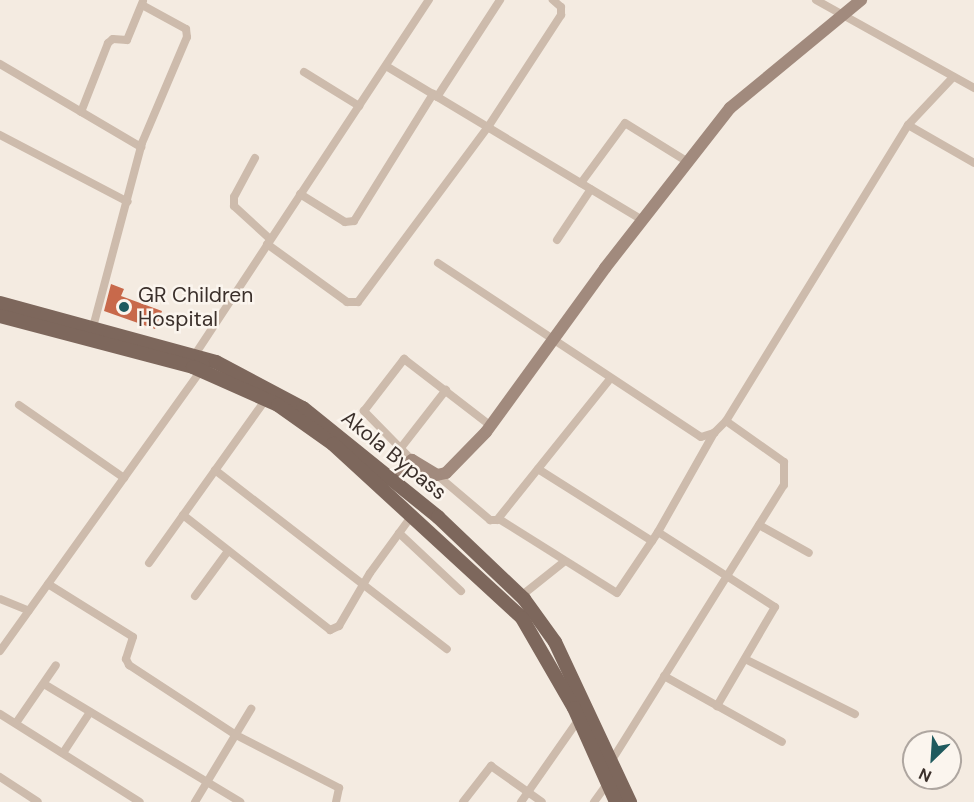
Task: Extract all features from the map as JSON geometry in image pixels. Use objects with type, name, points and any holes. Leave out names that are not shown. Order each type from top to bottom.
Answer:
[{"type":"main road","name":"Akola Bypass","points":[[0,303],[222,364],[298,404],[392,480],[521,596],[555,642],[600,749],[608,783],[616,802]]},
{"type":"main road","name":"Akola Bypass","points":[[0,316],[201,370],[266,399],[333,444],[412,514],[522,618],[579,719],[600,749],[612,760],[630,802]]},
{"type":"street","points":[[194,356],[429,0]]},
{"type":"street","points":[[300,194],[345,222],[354,221],[435,95],[500,0]]},
{"type":"street","points":[[255,158],[234,197],[234,207],[269,241],[347,302],[358,302],[488,127],[561,15],[561,7],[553,0]]},
{"type":"street","points":[[816,0],[974,88]]},
{"type":"street","points":[[436,475],[446,472],[490,426],[642,220],[730,108],[861,0]]},
{"type":"street","points":[[81,112],[108,43],[113,39],[127,40],[143,3],[188,33],[141,147],[93,327]]},
{"type":"street","points":[[0,64],[141,147]]},
{"type":"street","points":[[386,66],[642,220]]},
{"type":"street","points":[[304,72],[358,106]]},
{"type":"street","points":[[490,426],[409,360],[401,360],[364,411],[412,460],[436,475],[490,520],[499,519],[617,593],[658,532],[714,433],[726,421],[908,125],[953,76]]},
{"type":"street","points":[[581,183],[625,123],[688,162]]},
{"type":"street","points":[[908,125],[974,163]]},
{"type":"street","points":[[0,135],[128,202]]},
{"type":"street","points":[[557,240],[591,189]]},
{"type":"street","points":[[438,263],[552,341],[701,437],[714,433]]},
{"type":"street","points":[[0,651],[201,370]]},
{"type":"street","points":[[499,519],[610,378]]},
{"type":"street","points":[[400,449],[446,390]]},
{"type":"street","points":[[149,563],[266,399]]},
{"type":"street","points":[[19,405],[124,478]]},
{"type":"street","points":[[612,760],[784,485],[784,462],[726,421]]},
{"type":"street","points":[[392,480],[412,460]]},
{"type":"street","points":[[538,469],[652,541]]},
{"type":"street","points":[[215,470],[362,586],[447,649]]},
{"type":"street","points":[[183,515],[330,630],[339,627],[362,586],[412,514]]},
{"type":"street","points":[[759,525],[809,553]]},
{"type":"street","points":[[658,532],[775,607],[717,706]]},
{"type":"street","points":[[399,533],[461,591]]},
{"type":"street","points":[[195,596],[228,551]]},
{"type":"street","points":[[521,596],[565,561]]},
{"type":"street","points":[[48,584],[133,637],[126,659],[129,665],[236,735],[339,788],[336,802]]},
{"type":"street","points":[[0,599],[29,611]]},
{"type":"street","points":[[745,659],[855,714]]},
{"type":"street","points":[[16,723],[56,665]]},
{"type":"street","points":[[664,676],[782,742]]},
{"type":"street","points":[[44,684],[240,802]]},
{"type":"street","points":[[195,802],[251,709]]},
{"type":"street","points":[[63,753],[90,712]]},
{"type":"street","points":[[0,714],[140,802]]},
{"type":"street","points":[[521,802],[579,719]]},
{"type":"street","points":[[463,802],[491,766],[542,802]]},
{"type":"street","points":[[0,777],[36,801]]},
{"type":"street","points":[[594,802],[608,783]]},
{"type":"building","points":[[111,284],[124,289],[121,296],[162,311],[155,329],[104,311]]},
{"type":"place","name":"GR Children Hospital","points":[[124,307]]}]
